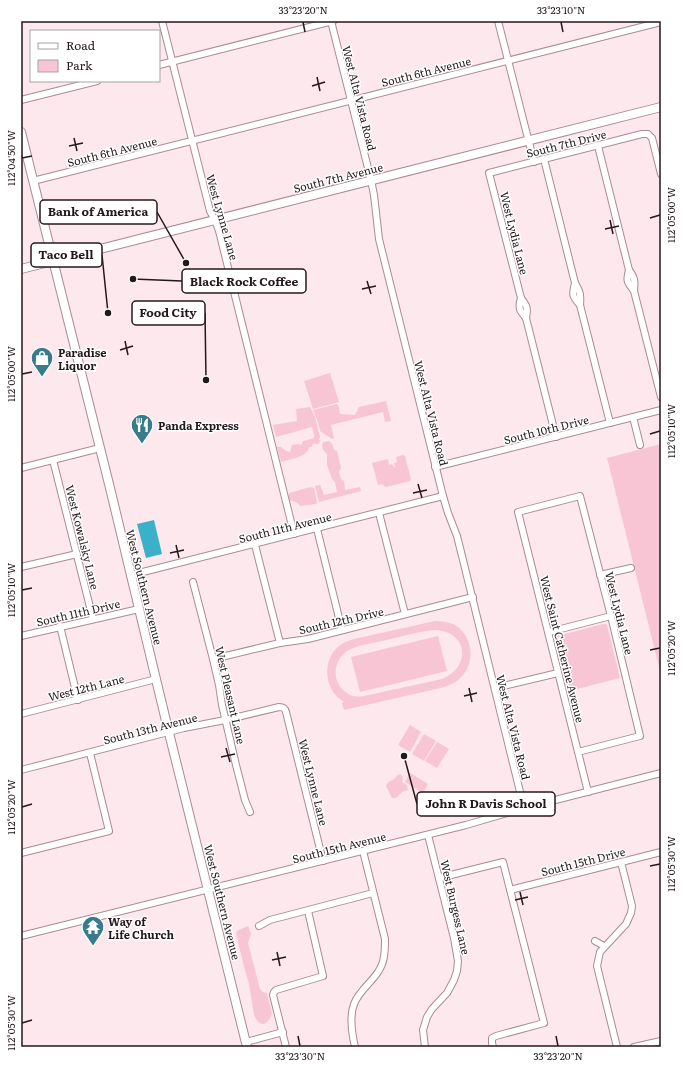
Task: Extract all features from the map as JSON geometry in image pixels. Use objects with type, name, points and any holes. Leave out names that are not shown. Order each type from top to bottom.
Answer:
[{"type":"main road","name":"South 7th Avenue","points":[[21,269],[661,107]]},
{"type":"main road","name":"West Southern Avenue","points":[[21,132],[247,1044]]},
{"type":"street","name":"West Lynne Lane","points":[[162,21],[210,211],[219,231],[294,534]]},
{"type":"street","points":[[160,65],[332,21]]},
{"type":"street","name":"West Alta Vista Road","points":[[332,21],[350,100],[371,180],[379,239],[435,467],[448,513],[457,536],[473,598],[524,808]]},
{"type":"street","points":[[498,21],[534,162]]},
{"type":"street","name":"South 6th Avenue","points":[[33,181],[661,22]]},
{"type":"street","points":[[21,100],[93,82]]},
{"type":"street","name":"South 7th Drive","points":[[489,173],[642,134],[648,134],[652,138],[661,174]]},
{"type":"street","points":[[598,146],[629,270],[634,277],[634,291],[661,397]]},
{"type":"street","points":[[544,159],[575,283],[580,291],[580,305],[610,423]]},
{"type":"street","name":"West Lydia Lane","points":[[489,173],[521,298],[526,305],[526,318],[556,437]]},
{"type":"street","name":"South 10th Drive","points":[[435,467],[661,410]]},
{"type":"street","points":[[633,417],[640,445]]},
{"type":"street","points":[[21,468],[100,448]]},
{"type":"street","name":"West Kowalsky Lane","points":[[53,460],[93,619]]},
{"type":"street","name":"South 11th Avenue","points":[[131,575],[255,545],[443,496]]},
{"type":"street","name":"West Lydia Lane","points":[[518,512],[580,496],[611,616],[640,736],[578,752]]},
{"type":"street","name":"West Saint Catherine Avenue","points":[[518,512],[588,792]]},
{"type":"street","points":[[379,513],[405,614]]},
{"type":"street","points":[[317,529],[342,630]]},
{"type":"street","points":[[255,545],[280,643]]},
{"type":"street","points":[[21,567],[77,554]]},
{"type":"street","points":[[600,575],[631,568]]},
{"type":"street","name":"West Pleasant Lane","points":[[193,582],[213,659],[245,800],[250,812]]},
{"type":"street","name":"South 12th Drive","points":[[213,659],[280,643],[308,639],[473,598]]},
{"type":"street","name":"South 11th Drive","points":[[21,636],[139,608]]},
{"type":"street","points":[[549,632],[611,616]]},
{"type":"street","points":[[60,626],[78,700]]},
{"type":"street","points":[[495,688],[558,673]]},
{"type":"street","name":"West 12th Lane","points":[[21,714],[156,679]]},
{"type":"street","name":"South 13th Avenue","points":[[21,770],[169,732],[279,707],[284,708]]},
{"type":"street","name":"West Lynne Lane","points":[[284,708],[323,861]]},
{"type":"street","points":[[21,853],[109,831],[90,753]]},
{"type":"street","name":"South 15th Avenue","points":[[21,936],[466,825],[524,808],[661,773]]},
{"type":"street","name":"West Burgess Lane","points":[[425,1047],[423,1030],[427,1017],[437,1003],[447,993],[454,980],[458,961],[428,834]]},
{"type":"street","points":[[355,1047],[352,1027],[352,1012],[354,1004],[361,992],[379,972],[386,952],[385,939],[363,851]]},
{"type":"street","name":"South 15th Drive","points":[[510,890],[661,852]]},
{"type":"street","points":[[439,878],[503,862],[544,1023],[496,1036],[492,1038],[493,1047]]},
{"type":"street","points":[[616,1047],[597,966],[600,952],[626,924],[632,913],[632,906],[621,862]]},
{"type":"street","points":[[259,926],[270,920],[373,893]]},
{"type":"street","points":[[286,1047],[274,992],[276,990],[323,976],[308,911]]},
{"type":"street","points":[[596,941],[604,946]]},
{"type":"street","points":[[247,1044],[283,1032]]},
{"type":"street","points":[[634,1047],[650,1045],[661,1041]]},
{"type":"green space","points":[[330,373],[339,402],[313,409],[304,381]]},
{"type":"green space","points":[[386,401],[391,421],[385,422],[383,412],[331,425],[334,438],[332,439],[320,431],[313,410],[337,404],[340,414],[355,415],[359,407]]},
{"type":"green space","points":[[310,407],[315,417],[320,437],[319,444],[314,443],[302,455],[294,459],[281,462],[277,447],[281,447],[290,452],[292,445],[301,445],[303,441],[314,438],[314,435],[312,427],[276,437],[273,425],[297,421],[296,409]]},
{"type":"green space","points":[[329,441],[334,450],[337,451],[341,468],[339,472],[341,479],[344,481],[345,490],[360,487],[361,491],[319,502],[315,486],[320,485],[324,495],[337,492],[335,482],[332,479],[327,465],[327,454],[322,446],[323,442]]},
{"type":"green space","points":[[661,444],[661,675],[607,458]]},
{"type":"green space","points":[[403,455],[405,456],[411,479],[410,481],[386,487],[382,484],[378,485],[372,463],[388,459],[389,465],[392,464],[395,467],[394,463],[397,462],[396,457]]},
{"type":"green space","points":[[310,487],[314,488],[317,502],[316,504],[300,506],[298,503],[289,500],[289,493]]},
{"type":"green space","points":[[435,621],[447,622],[459,628],[464,634],[470,648],[470,662],[461,677],[445,687],[344,710],[342,703],[344,702],[337,696],[328,680],[328,663],[337,647],[354,639]],"holes":[[[435,630],[446,632],[454,636],[460,643],[462,658],[452,673],[442,679],[360,697],[349,694],[342,689],[338,683],[336,671],[339,659],[343,654],[353,648],[424,631]]]},
{"type":"green space","points":[[603,624],[607,625],[620,678],[569,691],[556,637]]},
{"type":"green space","points":[[438,636],[447,671],[360,692],[351,657]]},
{"type":"green space","points":[[410,725],[421,732],[410,752],[398,745]]},
{"type":"green space","points":[[424,734],[436,741],[424,761],[412,754]]},
{"type":"green space","points":[[437,742],[449,749],[437,768],[425,761]]},
{"type":"green space","points":[[410,773],[428,784],[423,793],[405,782]]},
{"type":"green space","points":[[400,774],[403,777],[402,782],[407,785],[408,790],[402,792],[396,798],[392,798],[386,786],[388,782]]},
{"type":"green space","points":[[248,926],[251,934],[248,943],[260,989],[267,993],[272,1014],[268,1021],[263,1024],[256,1019],[254,1015],[249,984],[236,933],[237,931]]},
{"type":"water","points":[[154,520],[162,554],[146,558],[137,524]]},
{"type":"place","name":"Bank of America","points":[[186,263]]},
{"type":"place","name":"Black Rock Coffee","points":[[133,279]]},
{"type":"place","name":"Taco Bell","points":[[108,313]]},
{"type":"place","name":"Paradise Liquor","points":[[42,378]]},
{"type":"place","name":"Food City","points":[[206,380]]},
{"type":"place","name":"Panda Express","points":[[142,444]]},
{"type":"place","name":"John R Davis School","points":[[404,756]]},
{"type":"place","name":"Way of Life Church","points":[[93,946]]}]
